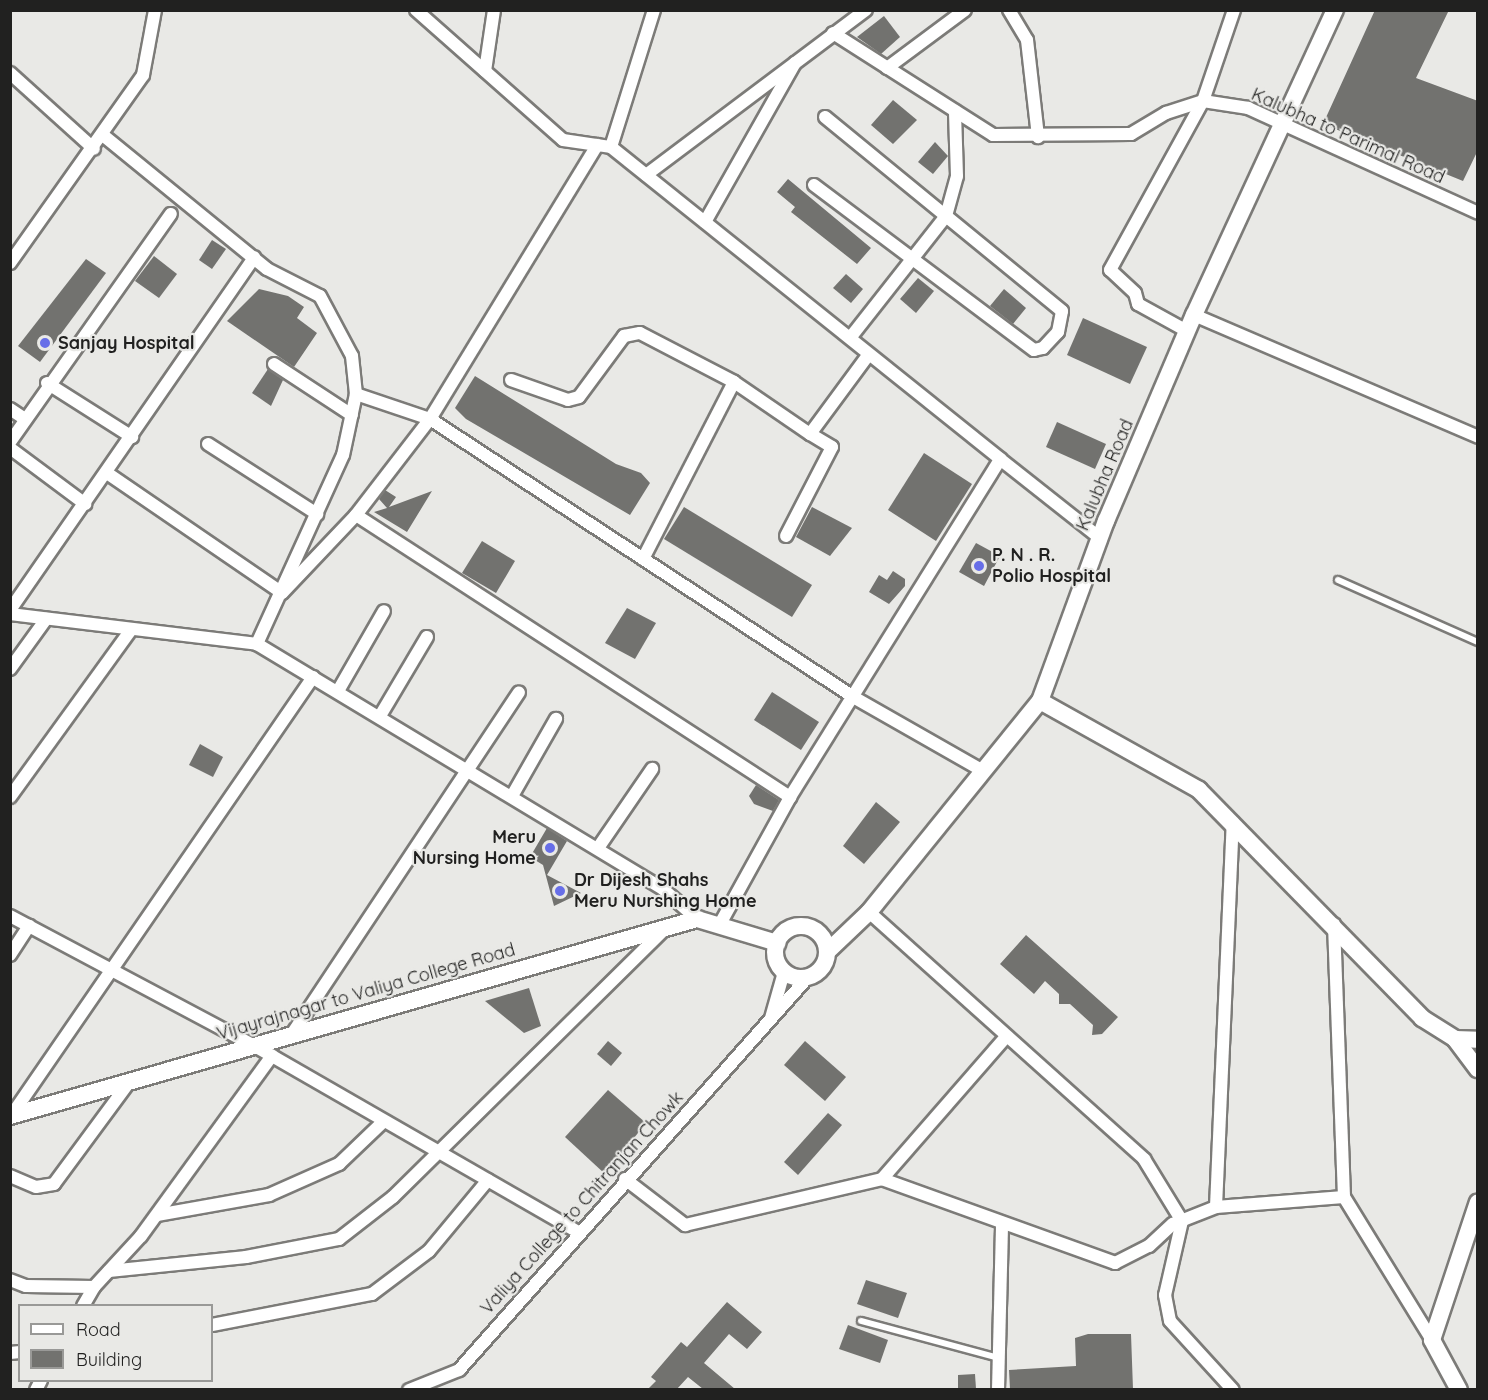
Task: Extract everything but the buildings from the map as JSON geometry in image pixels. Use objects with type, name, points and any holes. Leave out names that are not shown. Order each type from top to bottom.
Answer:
[{"type":"street","points":[[13,256],[104,136],[143,75],[155,10]]},
{"type":"street","points":[[416,10],[563,140],[611,147],[1100,538]]},
{"type":"street","points":[[485,70],[494,10]]},
{"type":"street","points":[[611,147],[654,10]]},
{"type":"street","points":[[646,175],[797,59],[866,10]]},
{"type":"street","points":[[887,68],[965,10]]},
{"type":"street","points":[[1009,10],[1028,40],[1038,137]]},
{"type":"street","points":[[1187,331],[1138,304],[1136,293],[1110,270],[1203,100],[1234,10]]},
{"type":"street","name":"Kalubha Road","points":[[827,952],[864,916],[1040,701],[1100,538],[1187,331],[1335,10]]},
{"type":"street","points":[[833,33],[955,111],[957,176],[946,216],[850,338]]},
{"type":"street","points":[[705,222],[797,59]]},
{"type":"street","points":[[10,73],[94,149]]},
{"type":"street","name":"Kalubha to Parimal Road","points":[[955,111],[993,135],[1038,137],[1131,134],[1166,113],[1203,100],[1248,108],[1282,127],[1478,213]]},
{"type":"street","points":[[814,185],[1034,350],[1058,332],[1062,311],[825,117]]},
{"type":"street","points":[[104,136],[254,257],[320,296],[352,356],[356,394],[343,455],[257,644]]},
{"type":"street","points":[[282,593],[356,515],[430,419],[597,145]]},
{"type":"street","points":[[10,442],[47,384],[171,214]]},
{"type":"street","points":[[254,257],[10,612],[130,631],[257,644],[468,768],[598,848],[663,889],[697,919]]},
{"type":"street","points":[[1194,315],[1478,437]]},
{"type":"street","points":[[511,380],[568,400],[579,397],[624,336],[640,333],[734,382],[832,447],[786,536]]},
{"type":"street","points":[[810,434],[869,354]]},
{"type":"street","points":[[274,364],[352,416]]},
{"type":"street","points":[[643,559],[734,382]]},
{"type":"street","points":[[47,384],[132,437]]},
{"type":"street","points":[[356,394],[430,419],[855,698],[983,771]]},
{"type":"street","points":[[10,410],[25,419]]},
{"type":"street","points":[[208,444],[317,514]]},
{"type":"street","points":[[10,448],[85,504]]},
{"type":"street","points":[[727,926],[790,797],[855,698],[1000,459]]},
{"type":"street","points":[[107,473],[282,593]]},
{"type":"street","points":[[356,515],[790,797]]},
{"type":"street","points":[[338,691],[384,611]]},
{"type":"street","points":[[10,669],[46,619]]},
{"type":"street","points":[[10,797],[130,631]]},
{"type":"street","points":[[380,716],[427,637]]},
{"type":"street","points":[[11,1116],[313,676]]},
{"type":"street","points":[[292,1034],[519,692]]},
{"type":"street","points":[[1040,701],[1199,790],[1233,821],[1334,924],[1422,1018],[1455,1039],[1478,1069]]},
{"type":"street","points":[[512,796],[556,719]]},
{"type":"street","points":[[598,848],[652,769]]},
{"type":"street","points":[[1216,1207],[1233,821]]},
{"type":"street","points":[[10,916],[110,972],[253,1045],[578,1232]]},
{"type":"street","points":[[819,933],[864,916],[1006,1036],[1144,1159],[1182,1221],[1165,1295],[1170,1321],[1233,1389]]},
{"type":"street","name":"Vijayrajnagar to Valiya College Road","points":[[11,1116],[697,919],[727,926],[777,943]]},
{"type":"street","points":[[1334,924],[1344,1197],[1432,1340],[1459,1389]]},
{"type":"street","points":[[10,955],[29,926]]},
{"type":"street","name":"Vijayrajnagar to Valiya College Road","points":[[727,926],[790,928]]},
{"type":"street","points":[[806,926],[819,933],[827,952],[822,968],[808,977],[784,972],[776,958],[777,943],[790,928],[806,926]]},
{"type":"street","points":[[109,1271],[246,1257],[339,1239],[439,1152],[667,927]]},
{"type":"street","name":"Valiya College to Chitranjan Chowk","points":[[770,1022],[784,972]]},
{"type":"street","name":"Valiya College to Chitranjan Chowk","points":[[409,1389],[440,1384],[459,1370],[625,1179],[770,1022],[808,977]]},
{"type":"street","points":[[882,1179],[1006,1036]]},
{"type":"street","points":[[1455,1039],[1478,1040]]},
{"type":"street","points":[[84,1304],[94,1287],[157,1215],[272,1056]]},
{"type":"street","points":[[10,1176],[36,1187],[54,1184],[130,1081]]},
{"type":"street","points":[[157,1215],[269,1196],[339,1164],[384,1121]]},
{"type":"street","points":[[625,1179],[686,1225],[882,1179],[1002,1225],[1115,1263],[1182,1221],[1216,1207],[1344,1197]]},
{"type":"street","points":[[213,1325],[372,1294],[429,1251],[488,1180]]},
{"type":"street","points":[[1432,1340],[1478,1202]]},
{"type":"street","points":[[998,1389],[1002,1225]]},
{"type":"street","points":[[10,1280],[26,1286],[94,1287]]},
{"type":"lane","points":[[1338,580],[1478,642]]},
{"type":"lane","points":[[861,1321],[999,1358]]},
{"type":"place","name":"Sanjay Hospital","points":[[45,343]]},
{"type":"place","name":"P. N . R. Polio Hospital","points":[[979,566]]},
{"type":"place","name":"Meru Nursing Home","points":[[550,848]]},
{"type":"place","name":"Dr Dijesh Shahs Meru Nurshing Home","points":[[560,891]]}]
